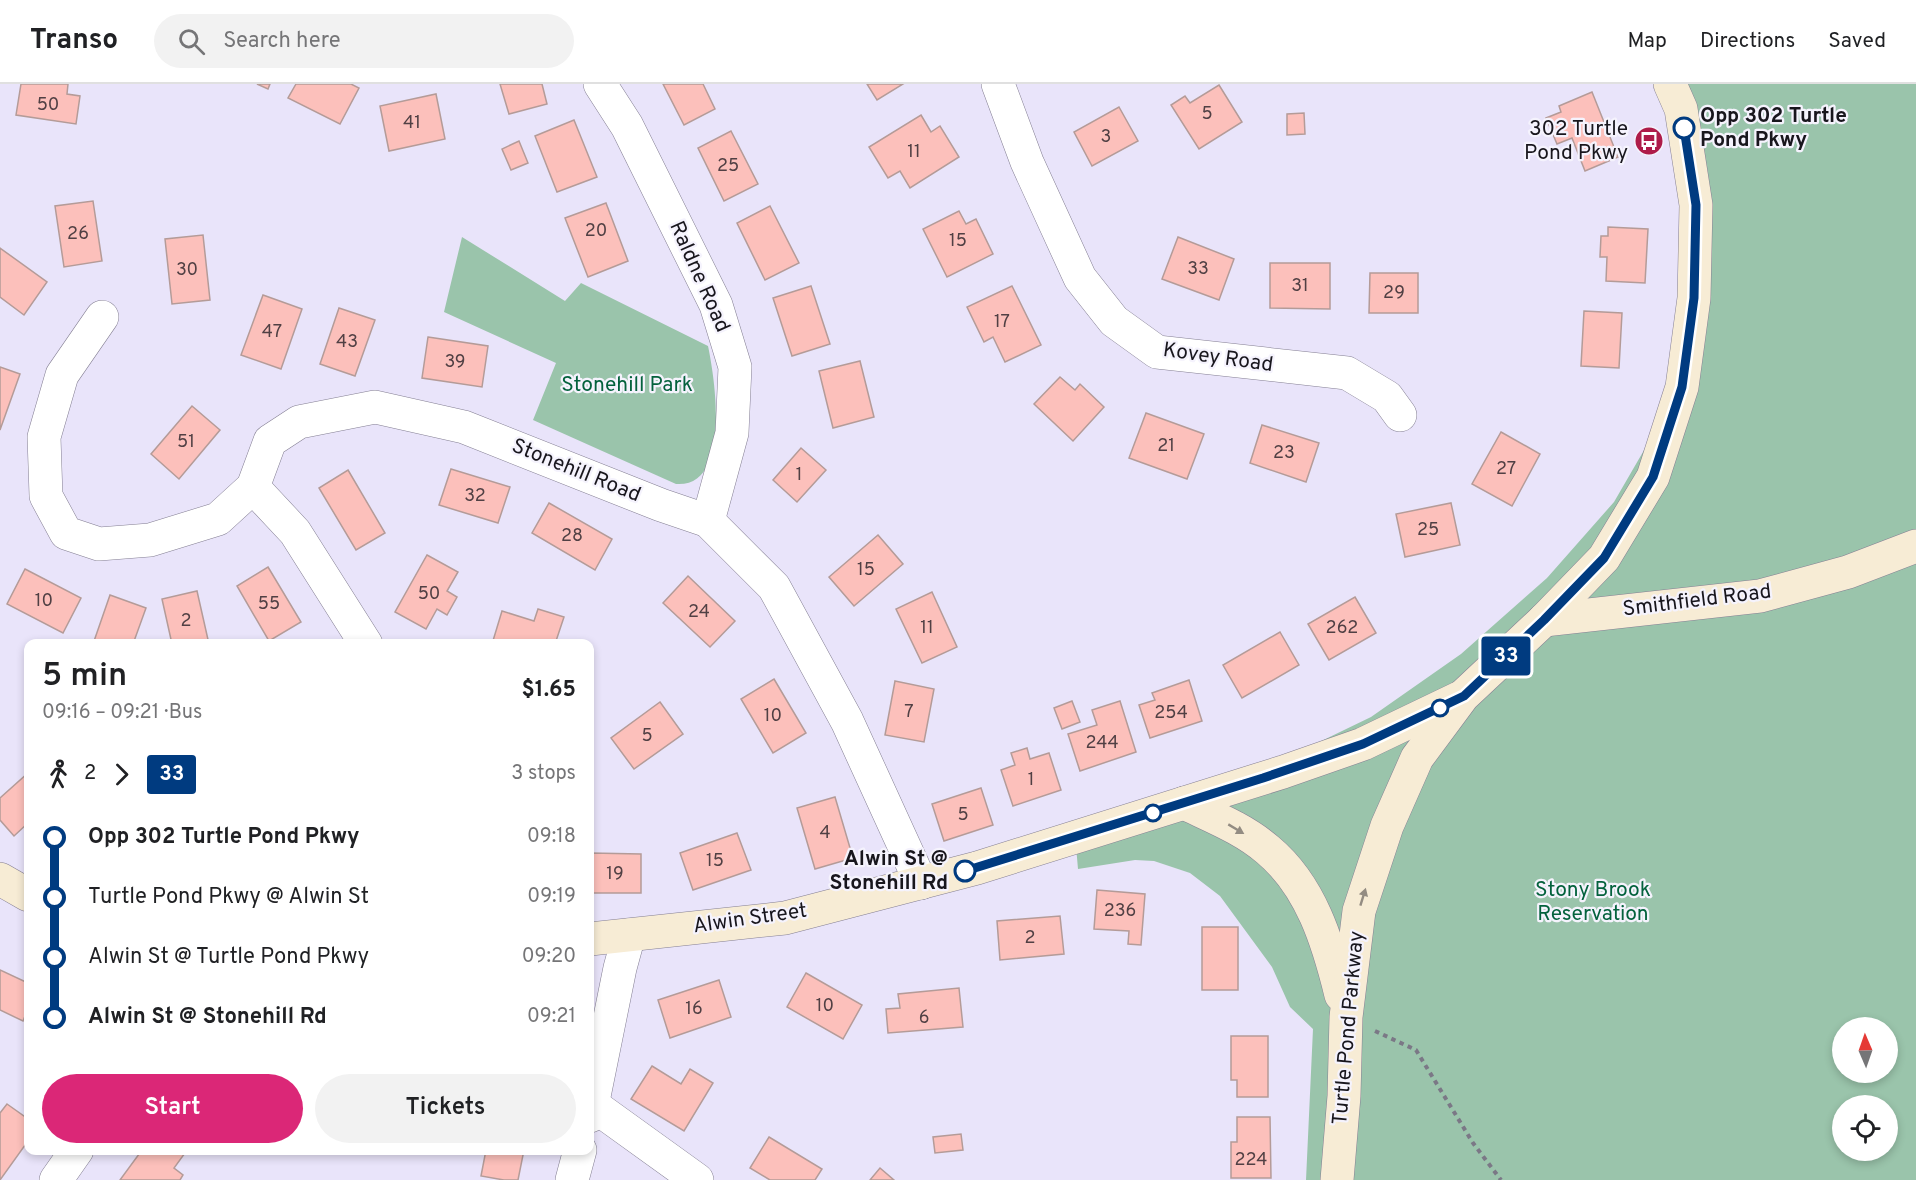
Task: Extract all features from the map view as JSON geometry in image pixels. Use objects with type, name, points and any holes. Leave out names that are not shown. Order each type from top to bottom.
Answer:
[{"type":"street","name":"Raldne Road","points":[[600,84],[627,126],[716,305],[735,367],[732,433],[708,520]]},
{"type":"street","name":"Kovey Road","points":[[998,84],[1027,162],[1080,278],[1114,321],[1157,352],[1347,373],[1387,397],[1400,415]]},
{"type":"street","name":"Turtle Pond Parkway","points":[[1337,1180],[1344,1096],[1346,1017],[1359,911],[1387,826],[1417,758],[1464,696],[1544,620],[1604,558],[1653,477],[1682,387],[1694,298],[1696,205],[1681,108],[1670,84]]},
{"type":"street","points":[[102,317],[62,375],[44,437],[46,496],[66,533],[99,544],[150,540],[218,519],[253,487],[295,532],[363,639]]},
{"type":"street","name":"Stonehill Road","points":[[253,487],[270,441],[299,422],[375,407],[464,427],[661,505],[708,520],[774,587],[847,721],[921,883]]},
{"type":"street","name":"Smithfield Road","points":[[1544,620],[1760,596],[1848,572],[1916,546]]},
{"type":"street","name":"Alwin Street","points":[[594,939],[785,918],[977,868],[1363,744],[1464,696]]},
{"type":"street","points":[[1184,803],[1234,827],[1268,850],[1294,878],[1316,913],[1331,952],[1346,1017]]},
{"type":"street","points":[[0,879],[24,893]]},
{"type":"street","points":[[594,1096],[629,935]]},
{"type":"street","points":[[594,1113],[698,1180]]},
{"type":"street","points":[[56,1180],[74,1155]]},
{"type":"street","points":[[572,1180],[579,1155]]},
{"type":"path","points":[[1346,1017],[1416,1050],[1473,1143],[1501,1180]]},
{"type":"green space","name":"Stony Brook Reservation","points":[[1667,84],[1916,84],[1916,1180],[1306,1180],[1313,1029],[1290,1007],[1272,967],[1220,896],[1190,873],[1154,861],[1135,860],[1078,869],[1074,823],[1280,761],[1371,717],[1461,654],[1547,578],[1614,502],[1658,426],[1704,268]]},
{"type":"green space","name":"Stonehill Park","points":[[462,237],[565,301],[581,283],[708,346],[714,382],[716,429],[713,451],[706,469],[694,481],[676,484],[533,420],[556,363],[444,312]]},
{"type":"building","points":[[21,84],[68,84],[67,94],[80,96],[76,124],[16,115]]},
{"type":"building","points":[[257,84],[270,84],[268,89]]},
{"type":"building","points":[[296,84],[351,84],[359,88],[340,124],[288,98]]},
{"type":"building","points":[[500,84],[542,84],[547,104],[509,114]]},
{"type":"building","points":[[663,84],[703,84],[715,109],[684,125]]},
{"type":"building","points":[[867,84],[903,84],[877,100]]},
{"type":"building","points":[[1219,85],[1242,122],[1199,149],[1171,105],[1185,96],[1190,103]]},
{"type":"building","points":[[1592,92],[1618,157],[1585,171],[1572,138],[1557,144],[1546,118],[1561,112],[1559,106]]},
{"type":"building","points":[[436,94],[445,139],[389,151],[380,106]]},
{"type":"building","points":[[1119,107],[1138,141],[1092,166],[1074,132]]},
{"type":"building","points":[[1304,113],[1305,134],[1287,135],[1287,114]]},
{"type":"building","points":[[921,115],[931,132],[940,126],[959,157],[910,188],[900,171],[888,178],[869,147]]},
{"type":"building","points":[[574,120],[597,177],[557,192],[535,136]]},
{"type":"building","points":[[731,131],[758,184],[724,201],[698,148]]},
{"type":"building","points":[[519,141],[528,163],[511,170],[502,149]]},
{"type":"building","points":[[93,201],[102,261],[64,267],[55,206]]},
{"type":"building","points":[[606,203],[628,261],[588,277],[565,218]]},
{"type":"building","points":[[770,206],[799,263],[765,280],[737,223]]},
{"type":"building","points":[[959,211],[966,224],[976,219],[993,254],[947,277],[923,229]]},
{"type":"building","points":[[1608,227],[1648,229],[1645,283],[1606,281],[1607,257],[1600,257],[1601,236],[1608,236]]},
{"type":"building","points":[[203,235],[210,300],[172,304],[165,239]]},
{"type":"building","points":[[1178,237],[1234,259],[1219,300],[1162,279]]},
{"type":"building","points":[[0,248],[47,282],[24,315],[0,297]]},
{"type":"building","points":[[1270,263],[1330,263],[1330,309],[1270,308]]},
{"type":"building","points":[[1370,273],[1418,273],[1418,313],[1369,313]]},
{"type":"building","points":[[811,286],[830,344],[792,356],[773,298]]},
{"type":"building","points":[[1012,286],[1041,345],[1005,362],[993,337],[984,342],[967,307]]},
{"type":"building","points":[[263,295],[302,309],[281,369],[241,355]]},
{"type":"building","points":[[339,308],[375,320],[355,376],[320,364]]},
{"type":"building","points":[[1584,311],[1622,313],[1619,368],[1581,366]]},
{"type":"building","points":[[428,337],[488,346],[482,387],[422,378]]},
{"type":"building","points":[[860,361],[874,417],[833,428],[819,371]]},
{"type":"building","points":[[0,367],[20,374],[0,430]]},
{"type":"building","points":[[1060,377],[1075,390],[1080,384],[1104,407],[1073,441],[1034,404]]},
{"type":"building","points":[[192,406],[220,430],[179,479],[151,454]]},
{"type":"building","points":[[1146,413],[1204,434],[1187,479],[1129,458]]},
{"type":"building","points":[[1262,425],[1319,443],[1306,482],[1250,463]]},
{"type":"building","points":[[1501,432],[1540,454],[1512,506],[1472,484]]},
{"type":"building","points":[[801,448],[826,470],[797,502],[773,480]]},
{"type":"building","points":[[451,469],[510,487],[498,523],[439,505]]},
{"type":"building","points":[[348,470],[385,533],[356,550],[319,488]]},
{"type":"building","points":[[549,503],[612,539],[595,570],[532,533]]},
{"type":"building","points":[[1451,503],[1460,545],[1405,557],[1396,514]]},
{"type":"building","points":[[878,535],[903,564],[854,606],[829,577]]},
{"type":"building","points":[[427,555],[458,572],[447,591],[457,597],[447,615],[437,609],[426,629],[395,612]]},
{"type":"building","points":[[268,567],[301,622],[272,639],[268,639],[237,586]]},
{"type":"building","points":[[25,569],[81,598],[63,633],[7,604]]},
{"type":"building","points":[[688,576],[735,621],[710,647],[663,603]]},
{"type":"building","points":[[197,591],[208,639],[171,639],[162,599]]},
{"type":"building","points":[[932,592],[957,647],[922,663],[896,609]]},
{"type":"building","points":[[110,595],[146,608],[135,639],[95,639]]},
{"type":"building","points":[[1355,597],[1376,633],[1329,660],[1308,624]]},
{"type":"building","points":[[538,609],[564,617],[557,639],[494,639],[502,611],[534,621]]},
{"type":"building","points":[[1280,632],[1299,665],[1242,698],[1223,665]]},
{"type":"building","points":[[774,679],[806,733],[773,753],[741,699]]},
{"type":"building","points":[[1189,680],[1202,721],[1150,738],[1139,705],[1155,700],[1152,693]]},
{"type":"building","points":[[895,681],[934,689],[924,742],[885,735]]},
{"type":"building","points":[[1072,701],[1080,722],[1062,729],[1054,708]]},
{"type":"building","points":[[1120,701],[1136,752],[1080,771],[1068,734],[1097,725],[1092,710]]},
{"type":"building","points":[[660,702],[683,734],[634,769],[611,738]]},
{"type":"building","points":[[1027,748],[1030,759],[1049,753],[1061,790],[1013,806],[1001,770],[1015,765],[1011,753]]},
{"type":"building","points":[[24,777],[24,827],[14,836],[0,820],[0,798]]},
{"type":"building","points":[[981,788],[993,825],[944,841],[932,804]]},
{"type":"building","points":[[835,797],[853,858],[815,869],[797,808]]},
{"type":"building","points":[[737,833],[751,870],[693,890],[680,853]]},
{"type":"building","points":[[594,853],[641,854],[641,893],[594,893]]},
{"type":"building","points":[[1097,890],[1145,894],[1141,945],[1128,944],[1129,931],[1094,929]]},
{"type":"building","points":[[1060,916],[1064,954],[1000,960],[997,921]]},
{"type":"building","points":[[1202,927],[1238,927],[1238,990],[1202,990]]},
{"type":"building","points":[[0,970],[24,981],[23,1021],[0,1010]]},
{"type":"building","points":[[806,973],[862,1005],[843,1039],[787,1007]]},
{"type":"building","points":[[719,980],[731,1017],[670,1038],[658,1000]]},
{"type":"building","points":[[959,988],[963,1027],[888,1033],[886,1009],[900,1008],[898,994]]},
{"type":"building","points":[[1231,1036],[1268,1036],[1268,1097],[1237,1097],[1237,1080],[1231,1080]]},
{"type":"building","points":[[652,1066],[681,1084],[690,1069],[713,1083],[684,1131],[631,1099]]},
{"type":"building","points":[[7,1104],[24,1116],[24,1147],[0,1180],[0,1113]]},
{"type":"building","points":[[1237,1117],[1270,1117],[1271,1178],[1231,1178],[1231,1142],[1237,1142]]},
{"type":"building","points":[[961,1134],[963,1150],[935,1153],[933,1137]]},
{"type":"building","points":[[769,1137],[822,1169],[815,1180],[770,1180],[750,1168]]},
{"type":"building","points":[[138,1155],[184,1155],[174,1168],[183,1175],[180,1180],[120,1180]]},
{"type":"building","points":[[485,1155],[523,1155],[518,1180],[481,1176]]},
{"type":"building","points":[[880,1168],[894,1180],[870,1180]]},
{"type":"bus line","name":"33","points":[[965,871],[1263,778],[1363,744],[1464,696],[1544,620],[1604,558],[1653,477],[1682,387],[1694,298],[1696,205],[1684,128]]},
{"type":"place","name":"Opp 302 Turtle Pond Pkwy","points":[[1684,128]]},
{"type":"place","name":"302 Turtle Pond Pkwy","points":[[1649,141]]},
{"type":"place","name":"Alwin St @ Stonehill Rd","points":[[965,871]]}]
